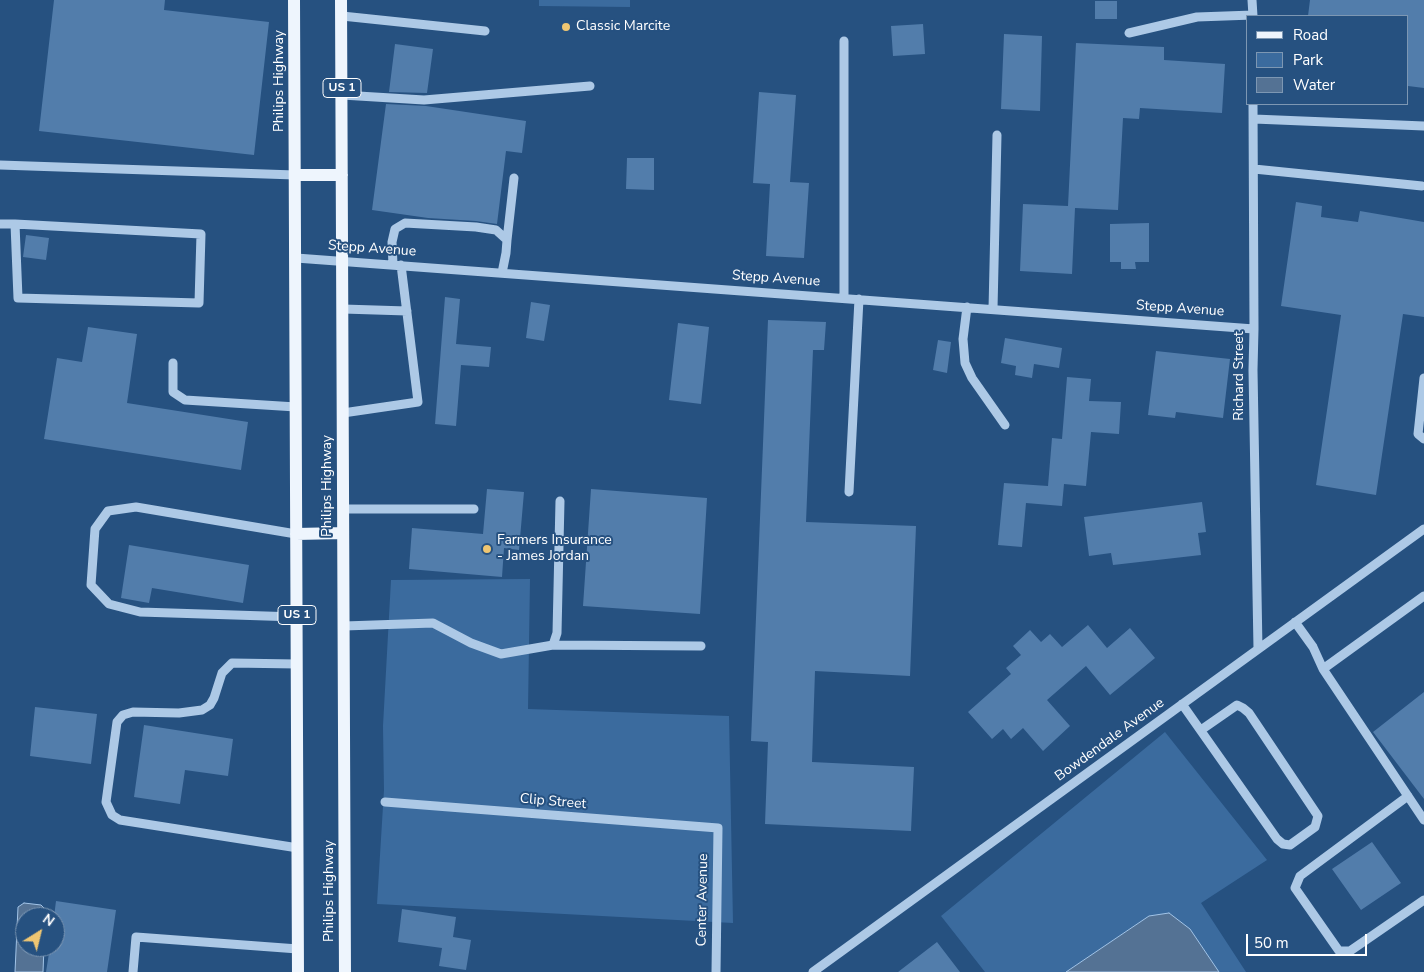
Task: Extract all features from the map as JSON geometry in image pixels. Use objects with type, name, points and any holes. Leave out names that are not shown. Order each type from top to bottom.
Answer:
[{"type":"main road","name":"Philips Highway","points":[[294,0],[298,972]]},
{"type":"main road","name":"Philips Highway","points":[[341,0],[345,972]]},
{"type":"main road","points":[[295,175],[342,175]]},
{"type":"main road","points":[[296,534],[344,533]]},
{"type":"street","points":[[1252,0],[1252,15]]},
{"type":"street","points":[[342,16],[485,31]]},
{"type":"street","points":[[1130,33],[1197,17],[1246,16]]},
{"type":"street","points":[[844,41],[844,298]]},
{"type":"street","points":[[342,95],[424,100],[590,86]]},
{"type":"street","name":"Richard Street","points":[[1254,105],[1253,400],[1258,649]]},
{"type":"street","points":[[1254,119],[1424,126]]},
{"type":"street","points":[[993,309],[997,136]]},
{"type":"street","points":[[0,165],[295,175]]},
{"type":"street","points":[[1254,169],[1422,186]]},
{"type":"street","points":[[502,272],[506,253],[514,178]]},
{"type":"street","points":[[343,413],[418,402],[407,310],[392,242],[395,229],[405,223],[476,227],[496,230],[507,240]]},
{"type":"street","points":[[0,224],[15,224],[201,234],[199,303],[18,298],[15,224]]},
{"type":"street","name":"Stepp Avenue","points":[[296,258],[1254,329]]},
{"type":"street","points":[[849,492],[859,299]]},
{"type":"street","points":[[967,308],[963,339],[965,363],[972,378],[1005,425]]},
{"type":"street","points":[[343,309],[407,310]]},
{"type":"street","points":[[173,363],[173,392],[184,400],[296,407]]},
{"type":"street","points":[[1424,378],[1418,434],[1424,439]]},
{"type":"street","points":[[553,644],[557,633],[560,501]]},
{"type":"street","points":[[296,534],[136,507],[108,512],[95,529],[91,585],[109,604],[140,612],[296,617]]},
{"type":"street","points":[[343,509],[474,509]]},
{"type":"street","name":"Bowdendale Avenue","points":[[814,971],[1424,529]]},
{"type":"street","points":[[1322,669],[1424,596]]},
{"type":"street","points":[[1296,622],[1313,647],[1322,669],[1424,820]]},
{"type":"street","points":[[344,626],[433,623],[471,643],[501,654],[553,644],[701,646]]},
{"type":"street","points":[[297,664],[232,663],[222,673],[210,705],[202,710],[133,712],[123,715],[117,722],[106,802],[112,815],[120,820],[298,848]]},
{"type":"street","points":[[1182,704],[1278,840],[1290,845],[1315,827],[1318,816],[1249,713],[1237,705],[1201,730]]},
{"type":"street","points":[[1408,796],[1300,876],[1295,888],[1338,951],[1350,951],[1424,900]]},
{"type":"street","name":"Clip Street","points":[[385,802],[718,828]]},
{"type":"street","name":"Center Avenue","points":[[716,972],[718,828]]},
{"type":"street","points":[[133,972],[136,937],[298,949]]},
{"type":"green space","points":[[539,0],[630,0],[630,7],[539,6]]},
{"type":"green space","points":[[530,579],[528,709],[729,716],[733,923],[377,904],[384,790],[383,726],[391,580]]},
{"type":"green space","points":[[1165,732],[1267,860],[1201,903],[1246,972],[1219,972],[1190,929],[1149,916],[1066,972],[985,972],[941,916]]},
{"type":"water","points":[[24,903],[41,905],[43,907],[18,907]]},
{"type":"water","points":[[1169,913],[1190,929],[1219,972],[1066,972],[1149,916]]},
{"type":"water","points":[[16,957],[44,957],[43,972],[15,972]]},
{"type":"building","points":[[54,0],[165,0],[164,10],[269,22],[254,155],[39,131]]},
{"type":"building","points":[[1310,0],[1424,0],[1424,88],[1409,86],[1409,15],[1308,15]]},
{"type":"building","points":[[1095,1],[1117,1],[1117,19],[1095,19]]},
{"type":"building","points":[[923,24],[925,54],[893,56],[891,26]]},
{"type":"building","points":[[1004,34],[1042,36],[1040,111],[1001,109]]},
{"type":"building","points":[[1076,43],[1164,47],[1164,60],[1225,64],[1222,113],[1140,108],[1139,119],[1123,118],[1118,210],[1075,208],[1072,274],[1020,271],[1023,204],[1068,206]]},
{"type":"building","points":[[395,44],[433,49],[427,93],[389,92]]},
{"type":"building","points":[[759,92],[796,95],[790,182],[809,183],[804,258],[766,256],[770,184],[753,183]]},
{"type":"building","points":[[386,104],[426,106],[526,121],[522,153],[506,151],[497,224],[428,218],[372,210]]},
{"type":"building","points":[[627,158],[654,158],[654,190],[626,189]]},
{"type":"building","points":[[1296,202],[1322,206],[1321,217],[1358,222],[1360,211],[1424,222],[1424,317],[1403,314],[1376,495],[1316,485],[1341,315],[1281,306]]},
{"type":"building","points":[[1149,223],[1149,262],[1135,262],[1136,269],[1121,269],[1121,262],[1110,262],[1110,224]]},
{"type":"building","points":[[26,235],[49,238],[46,260],[23,257]]},
{"type":"building","points":[[445,297],[460,299],[456,344],[491,347],[489,367],[461,365],[456,426],[435,424]]},
{"type":"building","points":[[531,302],[550,305],[544,341],[526,338]]},
{"type":"building","points":[[768,320],[826,322],[824,350],[813,350],[806,522],[916,526],[910,676],[815,671],[812,762],[914,767],[911,831],[765,824],[768,742],[751,741]]},
{"type":"building","points":[[678,323],[709,327],[701,404],[669,400]]},
{"type":"building","points":[[88,327],[137,334],[127,403],[248,422],[241,470],[44,439],[57,358],[82,362]]},
{"type":"building","points":[[1005,338],[1062,348],[1059,368],[1034,364],[1032,378],[1015,375],[1016,366],[1001,363]]},
{"type":"building","points":[[938,340],[951,342],[947,373],[933,370]]},
{"type":"building","points":[[1156,351],[1230,359],[1223,418],[1176,412],[1175,418],[1148,415]]},
{"type":"building","points":[[1067,377],[1091,379],[1089,401],[1121,402],[1119,434],[1091,432],[1086,486],[1064,484],[1062,506],[1026,503],[1022,547],[998,545],[1004,483],[1048,486],[1052,438],[1062,439]]},
{"type":"building","points":[[487,489],[524,492],[519,550],[504,548],[502,577],[409,569],[412,528],[483,534]]},
{"type":"building","points":[[591,489],[707,498],[700,614],[583,606]]},
{"type":"building","points":[[1202,502],[1206,532],[1198,533],[1201,555],[1113,565],[1111,553],[1089,556],[1084,517]]},
{"type":"building","points":[[129,545],[249,565],[243,603],[152,588],[149,603],[121,598]]},
{"type":"building","points":[[1088,625],[1107,648],[1130,628],[1155,658],[1110,695],[1086,666],[1047,700],[1070,726],[1043,751],[1023,728],[1011,739],[1003,729],[992,739],[968,712],[1011,674],[1006,668],[1021,655],[1013,646],[1030,630],[1041,642],[1050,634],[1062,647]]},
{"type":"building","points":[[1424,692],[1424,799],[1373,732]]},
{"type":"building","points":[[35,707],[97,714],[91,764],[30,756]]},
{"type":"building","points":[[144,725],[233,739],[228,776],[185,770],[180,804],[134,797]]},
{"type":"building","points":[[1372,842],[1401,883],[1361,910],[1332,869]]},
{"type":"building","points":[[56,901],[116,910],[107,972],[46,972],[48,957],[65,957],[65,907],[55,907]]},
{"type":"building","points":[[402,909],[456,917],[453,937],[471,940],[466,970],[439,966],[442,948],[398,942]]},
{"type":"building","points":[[937,942],[960,972],[898,972]]},
{"type":"place","name":"Classic Marcite","points":[[566,27]]},
{"type":"place","name":"Farmers Insurance - James Jordan","points":[[487,549]]}]
